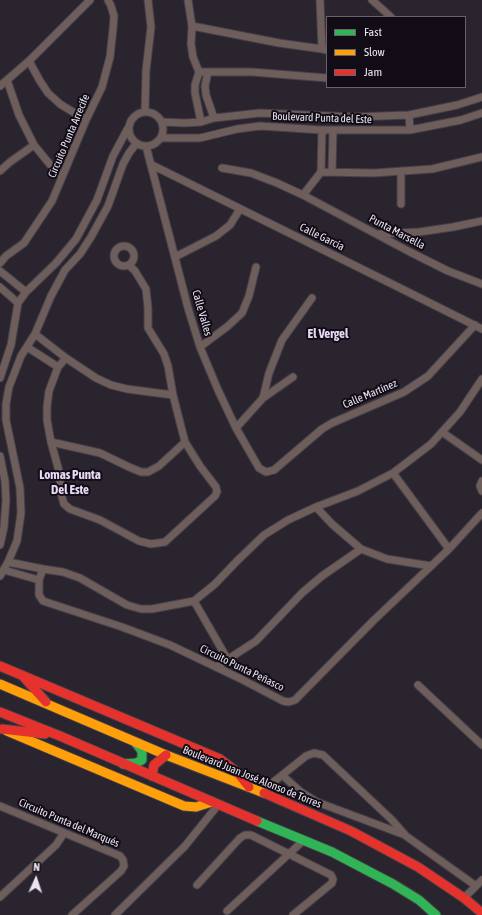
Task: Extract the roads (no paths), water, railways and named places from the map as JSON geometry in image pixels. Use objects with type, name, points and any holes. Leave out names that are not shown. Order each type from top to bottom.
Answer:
[{"type":"main road","points":[[0,666],[220,760],[237,772],[248,787]]},
{"type":"main road","points":[[22,675],[48,704]]},
{"type":"main road","name":"Boulevard Juan José Alonso de Torres","points":[[0,684],[166,755],[261,792],[352,831],[418,867],[464,898],[482,913]]},
{"type":"main road","points":[[0,712],[60,736],[215,804],[304,840],[346,859],[419,900],[436,915]]},
{"type":"main road","points":[[1,729],[60,736]]},
{"type":"main road","points":[[1,729],[184,806],[196,807],[215,804]]},
{"type":"main road","points":[[122,764],[142,760],[142,751],[135,742]]},
{"type":"main road","points":[[152,776],[154,765],[166,755]]},
{"type":"main road","points":[[473,906],[482,909]]},
{"type":"street","points":[[0,86],[30,61],[90,0]]},
{"type":"street","name":"Circuito Punta Arrecife","points":[[0,263],[3,253],[24,243],[52,201],[86,120],[102,87],[110,58],[114,16],[112,6],[108,0]]},
{"type":"street","points":[[144,112],[146,71],[151,27],[148,0]]},
{"type":"street","points":[[188,0],[192,26],[190,44],[199,72],[195,93],[201,122]]},
{"type":"street","points":[[192,26],[279,43],[325,49],[320,0]]},
{"type":"street","points":[[372,0],[390,16]]},
{"type":"street","points":[[30,61],[48,93],[60,104],[86,120]]},
{"type":"street","points":[[199,72],[252,72],[326,78]]},
{"type":"street","points":[[208,72],[205,86],[206,95],[214,118]]},
{"type":"street","points":[[7,80],[19,115],[34,145],[62,177]]},
{"type":"street","name":"Boulevard Punta del Este","points":[[162,122],[201,122],[214,118],[260,113],[354,117],[409,115],[450,107],[482,97]]},
{"type":"street","points":[[0,378],[11,345],[18,303],[26,292],[56,263],[76,239],[97,200],[113,156],[133,117],[138,113],[152,112],[158,116],[162,122],[163,130],[161,138],[152,145],[146,146],[136,144],[132,140],[128,128]]},
{"type":"street","name":"Boulevard Punta del Este","points":[[161,138],[200,138],[237,129],[260,126],[322,130],[410,130],[461,120],[482,113]]},
{"type":"street","points":[[409,115],[410,130]]},
{"type":"street","points":[[304,194],[321,172],[322,130]]},
{"type":"street","points":[[332,172],[333,130]]},
{"type":"street","points":[[0,576],[8,562],[17,540],[21,513],[20,488],[6,420],[6,404],[13,373],[35,334],[60,278],[83,248],[108,206],[124,164],[129,153],[136,144]]},
{"type":"street","points":[[0,171],[34,145]]},
{"type":"street","name":"Calle Valles","points":[[146,146],[174,257],[200,347],[236,428],[259,468],[266,472]]},
{"type":"street","points":[[321,172],[374,173],[432,169],[482,157]]},
{"type":"street","name":"Calle García","points":[[152,166],[482,329]]},
{"type":"street","name":"Punta Marsella","points":[[222,168],[251,173],[304,194],[410,252],[448,271],[482,284]]},
{"type":"street","points":[[401,171],[401,204]]},
{"type":"street","points":[[174,257],[216,236],[230,225],[240,209]]},
{"type":"street","points":[[379,234],[420,232],[453,228],[482,221]]},
{"type":"street","points":[[66,358],[58,367],[48,396],[47,420],[59,471],[64,504],[70,509],[100,520],[139,541],[152,544],[165,542],[215,496],[217,492],[216,487],[200,466],[185,442],[173,395],[171,377],[164,354],[148,328],[148,294],[129,265]]},
{"type":"street","points":[[200,347],[228,326],[242,313],[249,296],[256,267]]},
{"type":"street","points":[[0,271],[26,292]]},
{"type":"street","points":[[0,287],[18,303]]},
{"type":"street","points":[[263,398],[282,340],[312,298]]},
{"type":"street","name":"Calle Martínez","points":[[266,472],[274,470],[322,429],[332,423],[404,392],[428,376],[475,325]]},
{"type":"street","points":[[35,334],[66,358],[96,378],[111,385],[127,389],[173,395]]},
{"type":"street","points":[[27,346],[58,367]]},
{"type":"street","points":[[236,428],[263,398],[293,377]]},
{"type":"street","points":[[8,562],[63,572],[80,578],[127,605],[141,609],[152,609],[194,600],[215,584],[264,535],[288,520],[316,507],[358,491],[393,473],[431,444],[460,412],[482,379]]},
{"type":"street","points":[[442,432],[482,460]]},
{"type":"street","points":[[51,442],[94,451],[135,470],[148,472],[159,466],[185,442]]},
{"type":"street","points":[[0,456],[6,500],[0,545]]},
{"type":"street","points":[[2,466],[15,463]]},
{"type":"street","points":[[393,473],[449,550]]},
{"type":"street","points":[[482,481],[480,486],[482,491]]},
{"type":"street","points":[[316,507],[332,524],[361,549],[387,559],[432,566]]},
{"type":"street","name":"Circuito Punta Peñasco","points":[[43,569],[39,580],[39,595],[43,601],[122,627],[170,645],[283,701],[289,702],[295,700],[374,620],[449,550],[482,513]]},
{"type":"street","points":[[1,537],[17,540]]},
{"type":"street","points":[[216,667],[256,641],[302,593],[322,576],[361,549]]},
{"type":"street","points":[[4,570],[39,580]]},
{"type":"street","name":"Circuito Punta Peñasco","points":[[194,600],[228,660]]},
{"type":"street","points":[[418,685],[482,745]]},
{"type":"street","points":[[261,792],[306,756],[314,753],[323,754],[392,820],[406,836],[476,886]]},
{"type":"street","points":[[282,776],[301,792],[318,802],[406,836]]},
{"type":"street","points":[[115,915],[185,846],[215,804]]},
{"type":"street","name":"Circuito Punta del Marqués","points":[[0,806],[120,856],[124,863],[121,871],[72,915]]},
{"type":"street","points":[[352,831],[358,817]]},
{"type":"street","points":[[0,897],[56,845],[64,833]]},
{"type":"street","points":[[197,885],[240,838],[245,835],[252,835],[331,875],[333,879],[332,883],[293,915]]},
{"type":"street","points":[[227,911],[304,840]]},
{"type":"street","points":[[464,898],[482,880]]},
{"type":"district","name":"El Vergel","points":[[328,334]]},
{"type":"district","name":"Lomas Punta Del Este","points":[[70,482]]}]
